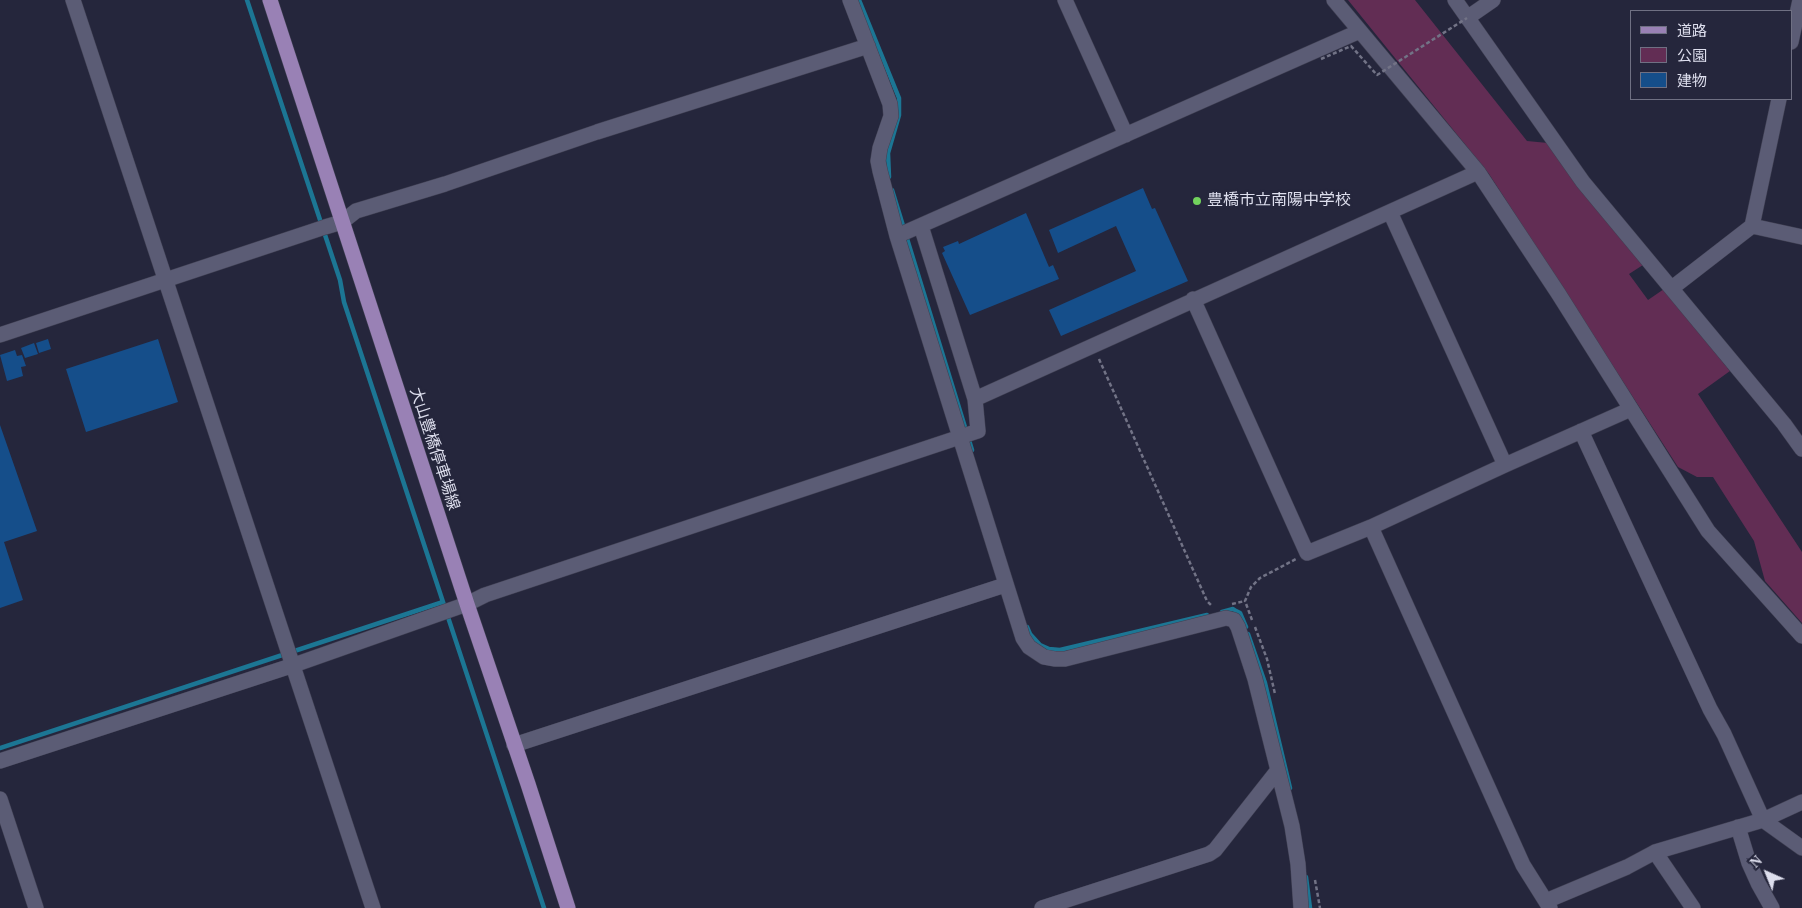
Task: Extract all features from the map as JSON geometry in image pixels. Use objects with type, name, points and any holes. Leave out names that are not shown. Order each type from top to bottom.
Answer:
[{"type":"main road","name":"大山豊橋停車場線","points":[[270,0],[342,222],[461,607],[514,745],[568,908]]},
{"type":"street","points":[[74,0],[373,908]]},
{"type":"street","points":[[850,0],[890,104],[890,116],[878,161],[897,236],[958,437],[1023,638],[1029,647],[1044,657],[1055,660],[1089,654],[1226,618],[1234,620],[1255,679],[1292,826],[1298,864],[1301,908]]},
{"type":"street","points":[[1065,0],[1126,135]]},
{"type":"street","points":[[1334,0],[1478,172],[1558,293],[1708,531],[1802,636]]},
{"type":"street","points":[[1455,0],[1583,182],[1784,424],[1802,449]]},
{"type":"street","points":[[1467,18],[1493,0]]},
{"type":"street","points":[[1792,37],[1800,0]]},
{"type":"street","points":[[897,236],[1360,31]]},
{"type":"street","points":[[0,335],[342,222],[356,211],[445,184],[597,132],[868,46]]},
{"type":"street","points":[[1672,288],[1752,226],[1779,100]]},
{"type":"street","points":[[975,399],[1478,172]]},
{"type":"street","points":[[1390,212],[1505,465]]},
{"type":"street","points":[[1752,226],[1802,237]]},
{"type":"street","points":[[0,761],[461,607],[495,592],[978,431],[975,399],[916,228]]},
{"type":"street","points":[[1193,299],[1308,553],[1371,527],[1630,409]]},
{"type":"street","points":[[1784,424],[1796,426],[1802,431]]},
{"type":"street","points":[[1581,431],[1763,820],[1802,848]]},
{"type":"street","points":[[1371,527],[1523,865],[1548,904],[1655,852],[1763,820],[1802,802]]},
{"type":"street","points":[[514,745],[1005,585]]},
{"type":"street","points":[[1042,908],[1209,854],[1215,850],[1278,770]]},
{"type":"street","points":[[0,799],[36,908]]},
{"type":"street","points":[[1738,827],[1752,869],[1772,908]]},
{"type":"street","points":[[1655,852],[1693,908]]},
{"type":"path","points":[[1321,59],[1351,46],[1377,76],[1467,18]]},
{"type":"path","points":[[1092,345],[1207,601],[1210,606],[1214,607]]},
{"type":"path","points":[[1277,703],[1267,659],[1245,601],[1247,592],[1257,580],[1308,553]]},
{"type":"path","points":[[1230,604],[1245,601]]},
{"type":"path","points":[[1313,873],[1320,908]]},
{"type":"green space","points":[[1348,0],[1415,0],[1527,141],[1548,143],[1646,263],[1629,274],[1648,300],[1664,289],[1730,371],[1698,394],[1802,552],[1802,623],[1765,581],[1754,541],[1713,477],[1697,477],[1678,467],[1489,174]]},
{"type":"building","points":[[1143,188],[1152,209],[1155,208],[1188,281],[1061,336],[1049,310],[1136,271],[1116,226],[1058,253],[1049,230]]},
{"type":"building","points":[[1026,213],[1049,267],[1053,265],[1059,279],[970,315],[942,253],[945,251],[943,247],[958,241],[959,244]]},
{"type":"building","points":[[48,339],[51,349],[39,353],[36,343]]},
{"type":"building","points":[[158,339],[178,402],[86,432],[66,369]]},
{"type":"building","points":[[34,343],[38,354],[25,358],[21,348]]},
{"type":"building","points":[[15,350],[17,356],[22,355],[26,366],[21,367],[23,376],[7,381],[0,355]]},
{"type":"building","points":[[0,425],[37,531],[4,542],[23,600],[0,608]]},
{"type":"waterway","points":[[247,0],[340,280],[344,302],[544,908]]},
{"type":"waterway","points":[[859,0],[899,98],[899,115],[888,153],[889,177]]},
{"type":"waterway","points":[[892,190],[972,450]]},
{"type":"waterway","points":[[0,748],[443,602]]},
{"type":"waterway","points":[[1222,612],[1233,609],[1240,613],[1246,627]]},
{"type":"waterway","points":[[1027,627],[1030,634],[1040,645],[1049,649],[1060,650],[1207,615]]},
{"type":"waterway","points":[[1248,634],[1265,683],[1290,788]]},
{"type":"waterway","points":[[1306,877],[1310,908]]},
{"type":"place","name":"豊橋市立南陽中学校","points":[[1197,201]]}]
